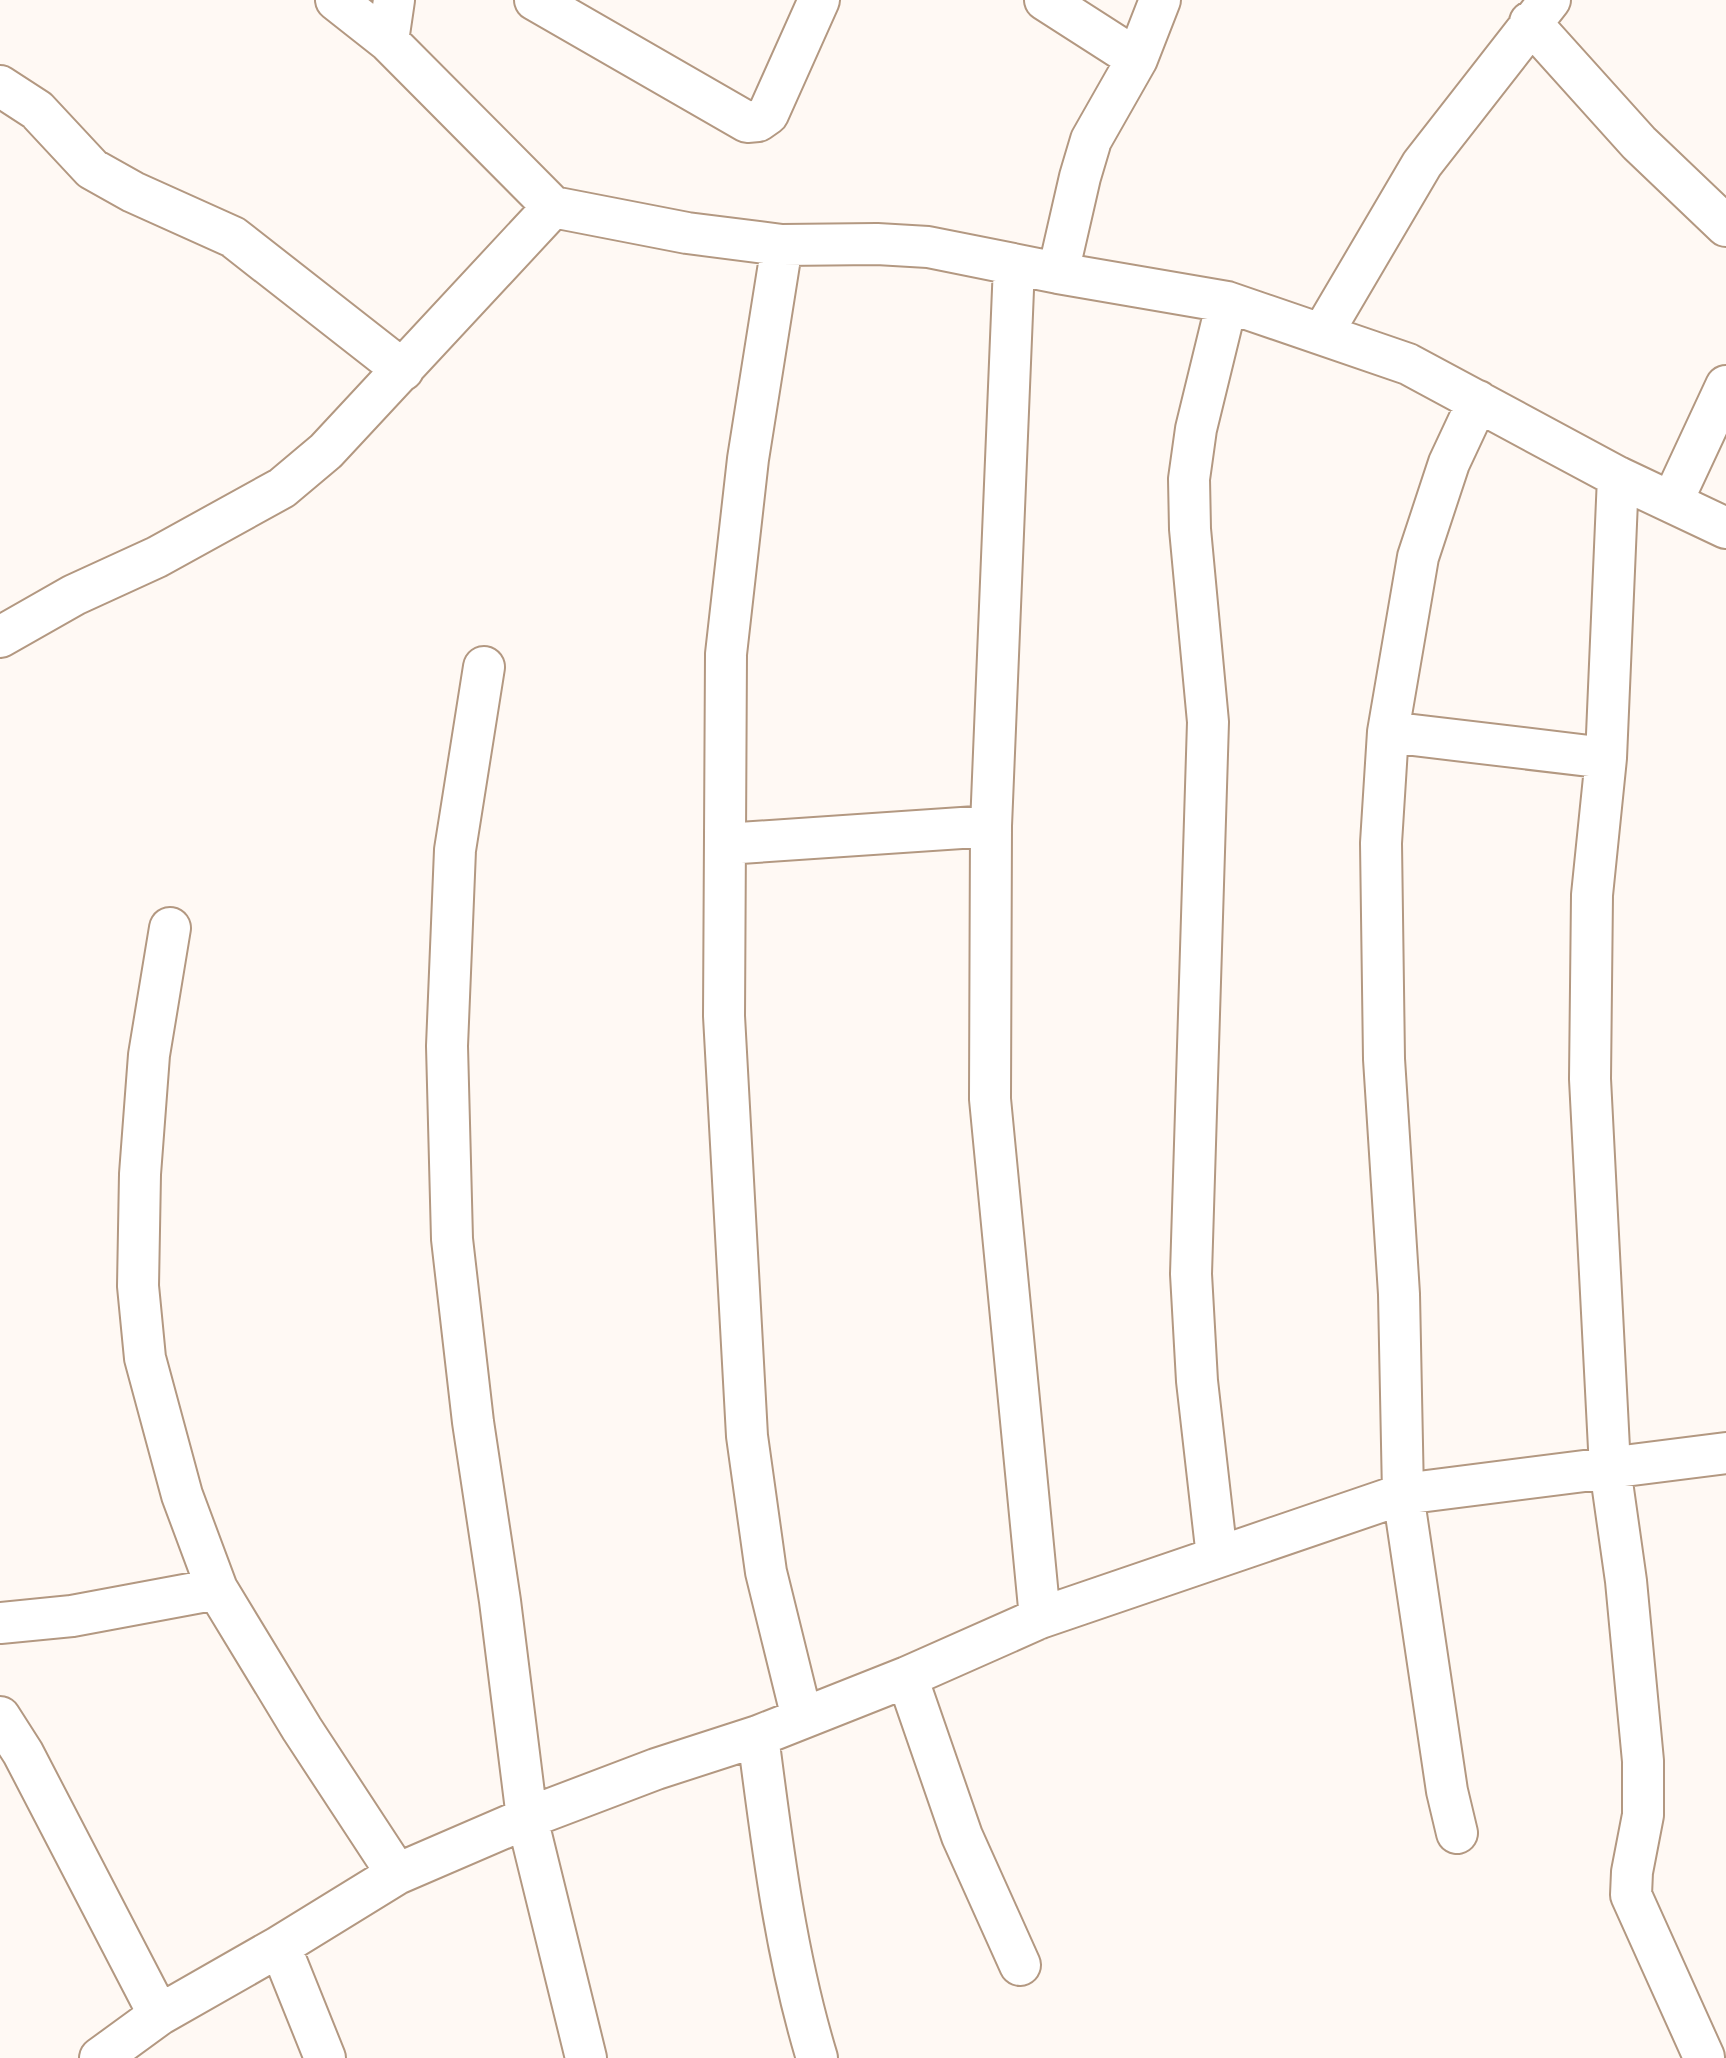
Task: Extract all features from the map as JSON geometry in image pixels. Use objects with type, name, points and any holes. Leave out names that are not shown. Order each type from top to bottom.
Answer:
[{"type":"street","points":[[336,0],[388,41],[553,207],[687,233],[782,245],[928,247],[1227,302],[1408,364],[1618,477],[1726,528]]},
{"type":"street","points":[[388,41],[394,0]]},
{"type":"street","points":[[535,0],[747,122],[758,121],[768,114],[819,0]]},
{"type":"street","points":[[1045,0],[1137,59]]},
{"type":"street","points":[[1058,273],[1091,140],[1137,59],[1160,0]]},
{"type":"street","points":[[1322,334],[1422,164],[1540,11],[1639,143],[1726,226]]},
{"type":"street","points":[[0,86],[37,110],[92,169],[133,192],[233,237],[403,370]]},
{"type":"street","points":[[0,637],[74,595],[157,557],[282,488],[326,451],[553,207]]},
{"type":"street","points":[[782,245],[748,459],[726,654],[724,1016],[747,1436],[766,1572],[802,1718]]},
{"type":"street","points":[[1014,265],[991,826],[990,1099],[1040,1618]]},
{"type":"street","points":[[1217,1557],[1197,1381],[1191,1274],[1208,722],[1190,529],[1189,479],[1196,429],[1227,302]]},
{"type":"street","points":[[1672,502],[1726,386]]},
{"type":"street","points":[[1457,1833],[1447,1791],[1403,1494],[1399,1294],[1384,1059],[1381,843],[1388,732],[1418,557],[1449,463],[1478,401]]},
{"type":"street","points":[[1618,477],[1606,758],[1592,895],[1590,1079],[1610,1468],[1626,1581],[1643,1761],[1643,1815],[1632,1872],[1631,1895],[1711,2047]]},
{"type":"street","points":[[484,667],[455,850],[447,1046],[452,1239],[473,1422],[500,1601],[527,1818],[586,2058]]},
{"type":"street","points":[[1388,732],[1606,758]]},
{"type":"street","points":[[725,844],[991,826]]},
{"type":"street","points":[[170,928],[149,1055],[140,1174],[138,1286],[145,1358],[182,1495],[217,1589],[302,1729],[397,1874]]},
{"type":"street","points":[[100,2058],[159,2015],[397,1874],[527,1818],[656,1769],[758,1736],[907,1677],[1040,1618],[1403,1494],[1726,1453]]},
{"type":"street","points":[[0,1623],[72,1616],[217,1589]]},
{"type":"street","points":[[907,1677],[962,1836],[1020,1965]]},
{"type":"street","points":[[0,1717],[23,1753],[159,2015]]},
{"type":"street","points":[[758,1736],[777,1884],[808,2031],[817,2058]]},
{"type":"street","points":[[280,1946],[325,2058]]}]
